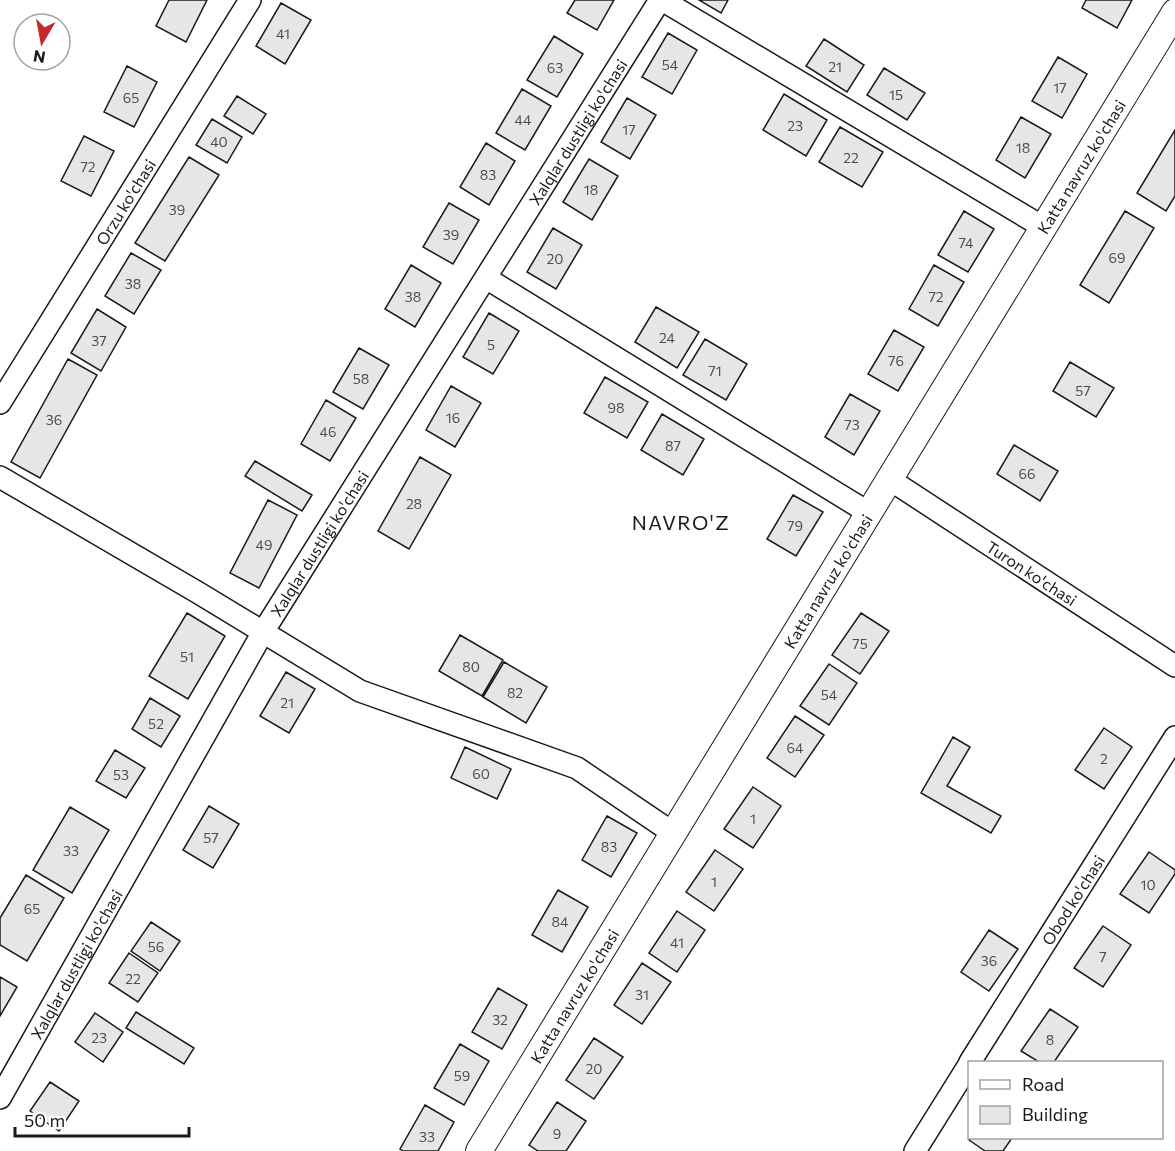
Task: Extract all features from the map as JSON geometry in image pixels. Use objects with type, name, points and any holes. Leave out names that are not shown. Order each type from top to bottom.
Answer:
[{"type":"street","name":"Orzu ko'chasi","points":[[0,403],[250,0]]},
{"type":"street","points":[[661,0],[1043,227]]},
{"type":"street","name":"Xalqlar dustligi ko'chasi","points":[[0,1098],[263,632],[661,0]]},
{"type":"street","name":"Katta navruz ko'chasi","points":[[479,1151],[1175,12]]},
{"type":"street","points":[[486,278],[869,513]]},
{"type":"street","points":[[0,477],[360,691],[577,768],[673,832]]},
{"type":"street","name":"Turon ko'chasi","points":[[889,479],[1175,666]]},
{"type":"street","name":"Obod ko'chasi","points":[[971,1061],[1175,736]]},
{"type":"street","name":"Obod ko'chasi","points":[[915,1151],[968,1066]]},
{"type":"building","points":[[169,0],[207,0],[186,42],[156,26]]},
{"type":"building","points":[[575,0],[614,0],[597,30],[567,13]]},
{"type":"building","points":[[699,0],[728,0],[721,13]]},
{"type":"building","points":[[1086,0],[1132,0],[1117,28],[1082,8]]},
{"type":"building","points":[[281,3],[311,20],[285,64],[256,46]]},
{"type":"building","points":[[668,33],[697,50],[672,94],[642,77]]},
{"type":"building","points":[[554,36],[583,54],[557,97],[527,80]]},
{"type":"building","points":[[824,39],[864,65],[847,92],[806,66]]},
{"type":"building","points":[[1058,57],[1087,74],[1062,118],[1032,101]]},
{"type":"building","points":[[127,66],[157,82],[134,127],[104,112]]},
{"type":"building","points":[[884,68],[925,93],[907,120],[867,95]]},
{"type":"building","points":[[522,89],[551,106],[525,150],[496,133]]},
{"type":"building","points":[[784,94],[827,120],[806,156],[763,130]]},
{"type":"building","points":[[237,96],[266,114],[253,134],[224,116]]},
{"type":"building","points":[[627,98],[656,115],[630,159],[601,142]]},
{"type":"building","points":[[1021,117],[1051,134],[1025,178],[996,160]]},
{"type":"building","points":[[212,119],[242,137],[227,163],[196,145]]},
{"type":"building","points":[[840,127],[883,152],[862,187],[819,162]]},
{"type":"building","points":[[1175,130],[1175,196],[1166,211],[1137,193]]},
{"type":"building","points":[[84,136],[114,151],[91,196],[61,181]]},
{"type":"building","points":[[486,143],[515,161],[489,205],[460,187]]},
{"type":"building","points":[[189,157],[219,175],[165,261],[135,243]]},
{"type":"building","points":[[589,159],[618,176],[592,220],[563,202]]},
{"type":"building","points":[[449,203],[479,220],[453,264],[423,247]]},
{"type":"building","points":[[964,211],[994,229],[968,272],[938,255]]},
{"type":"building","points":[[1125,211],[1154,228],[1109,303],[1080,285]]},
{"type":"building","points":[[553,228],[582,245],[556,289],[527,272]]},
{"type":"building","points":[[131,253],[161,270],[134,314],[105,296]]},
{"type":"building","points":[[411,265],[441,283],[415,327],[385,309]]},
{"type":"building","points":[[934,265],[964,282],[938,326],[909,309]]},
{"type":"building","points":[[656,307],[699,332],[677,368],[635,342]]},
{"type":"building","points":[[97,309],[126,327],[101,371],[71,353]]},
{"type":"building","points":[[489,313],[519,331],[493,374],[463,357]]},
{"type":"building","points":[[894,330],[924,347],[898,391],[868,374]]},
{"type":"building","points":[[705,339],[747,364],[726,400],[683,375]]},
{"type":"building","points":[[359,348],[389,365],[363,409],[333,392]]},
{"type":"building","points":[[68,359],[97,375],[40,478],[11,462]]},
{"type":"building","points":[[1070,362],[1114,388],[1096,417],[1053,391]]},
{"type":"building","points":[[605,377],[648,402],[627,438],[584,413]]},
{"type":"building","points":[[451,386],[481,403],[455,447],[426,430]]},
{"type":"building","points":[[850,394],[880,411],[854,455],[825,437]]},
{"type":"building","points":[[326,400],[356,418],[330,461],[301,444]]},
{"type":"building","points":[[662,414],[704,439],[683,475],[641,450]]},
{"type":"building","points":[[1014,445],[1058,471],[1040,501],[997,474]]},
{"type":"building","points":[[420,457],[451,475],[409,549],[378,531]]},
{"type":"building","points":[[255,461],[312,495],[302,511],[245,476]]},
{"type":"building","points":[[793,495],[823,512],[796,556],[767,539]]},
{"type":"building","points":[[268,500],[297,515],[259,588],[230,573]]},
{"type":"building","points":[[187,613],[225,636],[188,699],[149,676]]},
{"type":"building","points":[[861,613],[889,631],[860,674],[832,655]]},
{"type":"building","points":[[460,635],[503,660],[482,696],[439,671]]},
{"type":"building","points":[[504,662],[547,687],[526,723],[483,697]]},
{"type":"building","points":[[829,664],[857,683],[829,725],[800,706]]},
{"type":"building","points":[[286,672],[315,689],[289,733],[260,716]]},
{"type":"building","points":[[150,698],[180,716],[161,747],[132,729]]},
{"type":"building","points":[[795,716],[824,735],[795,777],[767,758]]},
{"type":"building","points":[[1104,728],[1132,747],[1104,789],[1075,770]]},
{"type":"building","points":[[953,737],[970,747],[947,786],[1001,816],[991,833],[921,793]]},
{"type":"building","points":[[465,747],[511,769],[497,799],[451,778]]},
{"type":"building","points":[[115,750],[145,768],[126,798],[96,781]]},
{"type":"building","points":[[753,787],[781,806],[753,848],[724,829]]},
{"type":"building","points":[[209,806],[239,824],[213,868],[183,850]]},
{"type":"building","points":[[70,807],[109,830],[72,893],[33,870]]},
{"type":"building","points":[[607,816],[637,833],[611,877],[582,860]]},
{"type":"building","points":[[715,850],[743,869],[714,911],[686,892]]},
{"type":"building","points":[[1149,852],[1175,870],[1175,874],[1149,913],[1120,894]]},
{"type":"building","points":[[26,875],[64,898],[27,961],[0,945],[0,918]]},
{"type":"building","points":[[558,890],[588,907],[562,952],[532,935]]},
{"type":"building","points":[[677,911],[705,930],[677,972],[649,953]]},
{"type":"building","points":[[151,922],[180,941],[160,971],[131,951]]},
{"type":"building","points":[[1103,926],[1131,945],[1103,987],[1074,968]]},
{"type":"building","points":[[989,930],[1018,949],[989,991],[961,972]]},
{"type":"building","points":[[129,953],[158,973],[138,1002],[109,983]]},
{"type":"building","points":[[642,963],[671,982],[642,1024],[614,1005]]},
{"type":"building","points":[[0,977],[17,987],[0,1016]]},
{"type":"building","points":[[498,988],[527,1005],[502,1049],[472,1032]]},
{"type":"building","points":[[1050,1009],[1078,1027],[1055,1061],[1037,1061],[1021,1051]]},
{"type":"building","points":[[136,1012],[194,1048],[184,1064],[126,1028]]},
{"type":"building","points":[[95,1013],[123,1032],[103,1062],[75,1042]]},
{"type":"building","points":[[594,1038],[623,1057],[594,1099],[566,1080]]},
{"type":"building","points":[[460,1044],[489,1061],[464,1105],[434,1088]]},
{"type":"building","points":[[50,1082],[79,1101],[59,1131],[30,1111]]},
{"type":"building","points":[[557,1102],[586,1121],[566,1151],[538,1151],[529,1145]]},
{"type":"building","points":[[425,1105],[454,1122],[438,1151],[403,1151],[400,1149]]},
{"type":"building","points":[[1011,1139],[1003,1151],[985,1151],[969,1140]]},
{"type":"district","name":"NAVRO'Z","points":[[681,522]]}]
